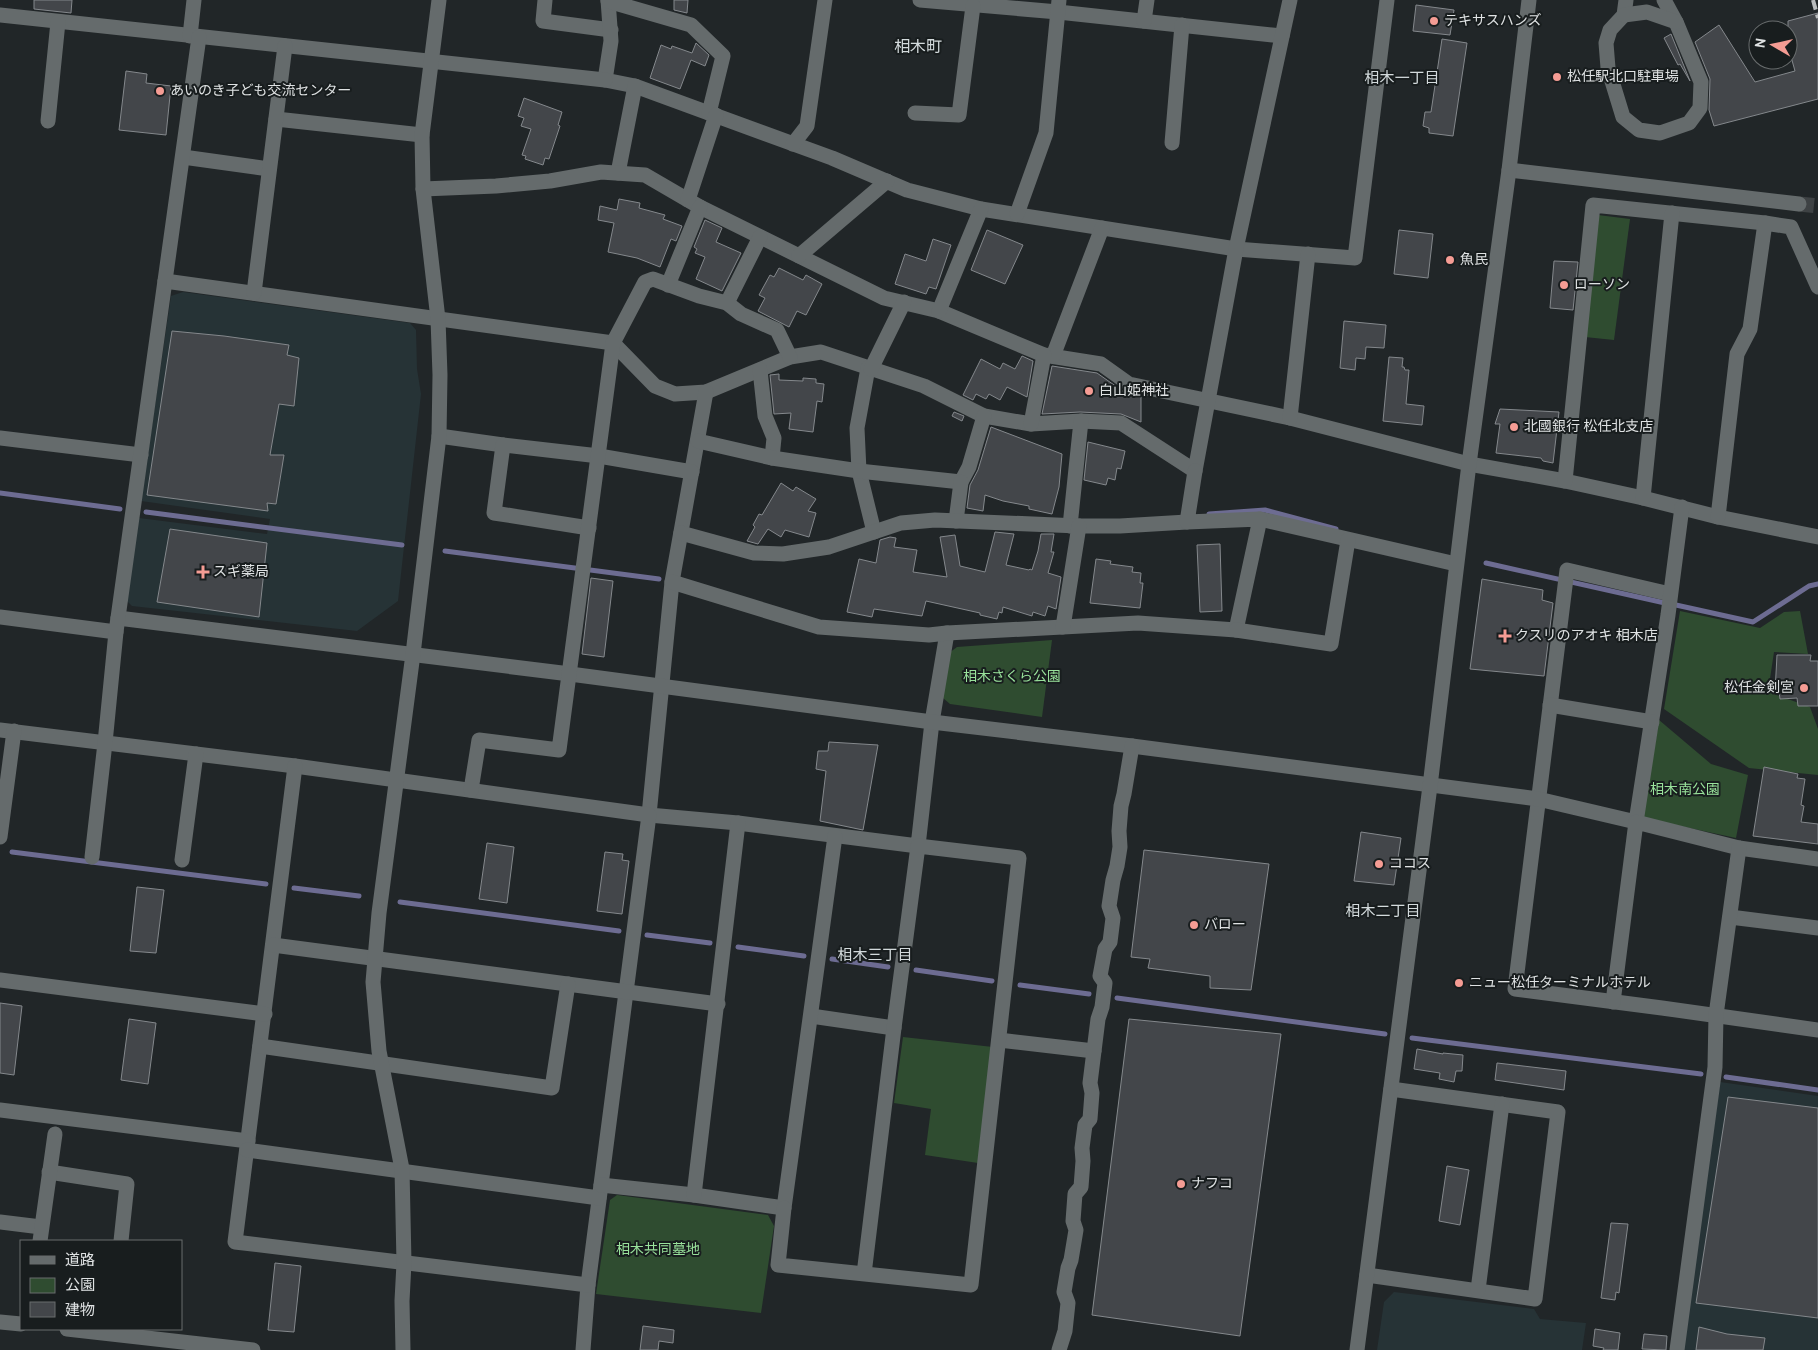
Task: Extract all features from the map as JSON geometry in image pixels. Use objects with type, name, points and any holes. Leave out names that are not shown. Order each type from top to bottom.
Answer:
[{"type":"street","points":[[92,858],[117,625],[182,157],[194,36],[194,0]]},
{"type":"street","points":[[403,1350],[402,1171],[382,1064],[373,982],[378,913],[397,780],[439,436],[440,375],[438,319],[424,189],[422,135],[439,0]]},
{"type":"street","points":[[545,0],[543,21],[610,30]]},
{"type":"street","points":[[793,144],[807,126],[825,0]]},
{"type":"street","points":[[920,0],[973,6],[1058,6],[1144,21],[1282,36]]},
{"type":"street","points":[[1144,21],[1147,0]]},
{"type":"street","points":[[1187,522],[1236,249],[1290,0]]},
{"type":"street","points":[[0,15],[605,80],[635,86],[712,114],[793,144],[906,190],[981,209],[1236,249],[1355,258],[1387,0]]},
{"type":"street","points":[[1357,1350],[1430,786],[1456,564],[1509,170],[1529,0]]},
{"type":"street","points":[[1664,0],[1676,22],[1701,82],[1700,108],[1689,123],[1660,133],[1639,130],[1622,117],[1608,68],[1606,43],[1610,30],[1625,8],[1647,12],[1676,22]]},
{"type":"street","points":[[605,80],[611,42],[608,1],[692,25],[723,56],[694,203],[668,285]]},
{"type":"street","points":[[915,114],[959,115],[973,6]]},
{"type":"street","points":[[1017,214],[1046,133],[1058,6]]},
{"type":"street","points":[[48,121],[58,22]]},
{"type":"street","points":[[1172,143],[1182,25]]},
{"type":"street","points":[[254,293],[285,46]]},
{"type":"street","points":[[618,173],[635,86]]},
{"type":"street","points":[[276,119],[422,135]]},
{"type":"street","points":[[182,157],[269,169]]},
{"type":"street","points":[[1509,170],[1799,204]]},
{"type":"street","points":[[424,189],[496,186],[550,181],[601,172],[645,175],[760,237],[884,298],[939,311],[1048,355],[1101,364],[1129,384],[1290,418],[1469,464],[1565,481],[1718,517],[1818,536]]},
{"type":"street","points":[[799,256],[887,182]]},
{"type":"street","points":[[1565,481],[1593,205],[1791,227],[1818,287]]},
{"type":"street","points":[[939,311],[981,209]]},
{"type":"street","points":[[1642,498],[1672,213]]},
{"type":"street","points":[[1718,517],[1737,354],[1750,329],[1765,223]]},
{"type":"street","points":[[1031,424],[1048,355],[1102,228]]},
{"type":"street","points":[[727,303],[760,237]]},
{"type":"street","points":[[1290,418],[1308,254]]},
{"type":"street","points":[[471,790],[479,740],[559,750],[613,343],[645,282],[653,280],[727,303],[741,314],[777,330],[790,357]]},
{"type":"street","points":[[165,281],[613,343],[655,386],[675,394],[706,392],[790,357],[821,352],[924,386],[984,416],[1031,424],[1081,421],[1121,423],[1195,471]]},
{"type":"street","points":[[874,532],[859,471],[857,428],[869,368],[904,302]]},
{"type":"street","points":[[760,370],[765,416],[774,438],[772,458]]},
{"type":"street","points":[[583,1350],[588,1285],[649,815],[672,582],[706,392]]},
{"type":"street","points":[[956,521],[961,482],[969,467],[984,416]]},
{"type":"street","points":[[1063,627],[1075,526],[1081,421]]},
{"type":"street","points":[[439,436],[599,456],[692,472]]},
{"type":"street","points":[[0,438],[141,455]]},
{"type":"street","points":[[698,441],[772,458],[859,471],[961,482]]},
{"type":"street","points":[[502,445],[494,513],[589,528]]},
{"type":"street","points":[[1613,1002],[1636,822],[1668,615],[1682,508]]},
{"type":"street","points":[[681,533],[754,553],[783,554],[829,547],[901,522],[935,520],[1120,526],[1260,519],[1456,564]]},
{"type":"street","points":[[1236,630],[1260,519]]},
{"type":"street","points":[[672,582],[819,627],[930,635],[1138,624],[1236,630],[1331,644],[1348,540]]},
{"type":"street","points":[[1670,594],[1567,570],[1515,989],[1818,1030]]},
{"type":"street","points":[[0,617],[117,625],[413,654],[1538,799],[1739,848],[1818,859]]},
{"type":"street","points":[[864,1274],[932,722],[947,633]]},
{"type":"street","points":[[1550,705],[1652,722]]},
{"type":"street","points":[[0,837],[7,731],[295,766],[649,815],[738,823],[1019,858],[971,1285],[778,1265],[834,836]]},
{"type":"street","points":[[1059,1350],[1065,1331],[1068,1303],[1064,1292],[1076,1230],[1073,1221],[1076,1194],[1081,1187],[1082,1148],[1085,1125],[1090,1119],[1092,1093],[1090,1083],[1098,1019],[1102,1007],[1105,983],[1100,976],[1105,949],[1110,942],[1113,918],[1110,906],[1120,847],[1121,806],[1132,746]]},
{"type":"street","points":[[182,860],[196,754]]},
{"type":"street","points":[[295,766],[235,1242],[588,1285]]},
{"type":"street","points":[[694,1195],[738,823]]},
{"type":"street","points":[[1677,1350],[1715,1067],[1716,1015],[1739,848]]},
{"type":"street","points":[[1730,917],[1818,928]]},
{"type":"street","points":[[273,945],[718,1004]]},
{"type":"street","points":[[0,980],[264,1014]]},
{"type":"street","points":[[260,1046],[552,1088],[568,984]]},
{"type":"street","points":[[811,1016],[894,1028]]},
{"type":"street","points":[[999,1040],[1094,1051]]},
{"type":"street","points":[[1367,1275],[1535,1299],[1558,1112],[1390,1089]]},
{"type":"street","points":[[1478,1290],[1502,1104]]},
{"type":"street","points":[[0,1110],[248,1146],[402,1171],[600,1192],[694,1195],[784,1208]]},
{"type":"street","points":[[0,1222],[41,1234],[55,1134]]},
{"type":"street","points":[[50,1172],[127,1184],[121,1240]]},
{"type":"street","points":[[0,1322],[20,1324]]},
{"type":"street","points":[[89,1330],[111,1331],[253,1350]]},
{"type":"shaded area","points":[[183,292],[410,323],[416,330],[417,369],[421,394],[398,601],[357,631],[132,606],[127,601],[139,518],[267,534],[270,519],[141,501],[171,296]]},
{"type":"shaded area","points":[[1720,1082],[1818,1096],[1818,1350],[1683,1350]]},
{"type":"shaded area","points":[[1394,1292],[1534,1309],[1540,1319],[1586,1323],[1582,1350],[1377,1350],[1384,1302]]},
{"type":"green space","points":[[1598,215],[1630,219],[1614,340],[1585,337]]},
{"type":"green space","points":[[1680,611],[1760,628],[1784,612],[1800,611],[1808,654],[1774,652],[1768,692],[1810,707],[1818,729],[1818,775],[1749,768],[1664,709]]},
{"type":"green space","name":"相木さくら公園","points":[[1052,640],[1042,717],[950,704],[943,698],[949,653],[957,647]]},
{"type":"green space","name":"相木南公園","points":[[1659,720],[1711,764],[1748,775],[1736,838],[1643,818]]},
{"type":"green space","points":[[903,1037],[993,1047],[978,1163],[925,1155],[931,1109],[894,1103]]},
{"type":"green space","name":"相木共同墓地","points":[[617,1195],[768,1215],[774,1226],[761,1313],[596,1294],[610,1200]]},
{"type":"building","points":[[34,0],[72,0],[71,13],[34,9]]},
{"type":"building","points":[[674,0],[688,0],[687,13],[674,10]]},
{"type":"building","name":"テキサスハンズ","points":[[1416,5],[1454,10],[1450,35],[1413,31]]},
{"type":"building","points":[[1818,13],[1818,99],[1714,126],[1709,110],[1710,79],[1695,42],[1719,25],[1755,82],[1798,70],[1798,20],[1792,20]]},
{"type":"building","points":[[1671,34],[1690,81],[1680,64],[1678,65],[1664,38]]},
{"type":"building","points":[[1442,39],[1467,43],[1453,136],[1429,133],[1429,128],[1423,126],[1425,112],[1431,112]]},
{"type":"building","points":[[696,43],[709,55],[705,66],[691,60],[680,89],[650,78],[661,45],[671,49],[672,46],[692,53]]},
{"type":"building","points":[[126,71],[147,74],[146,83],[171,86],[166,135],[119,130]]},
{"type":"building","points":[[524,98],[562,112],[558,125],[560,126],[549,159],[545,158],[543,165],[525,159],[526,156],[522,155],[531,129],[521,126],[524,118],[518,116]]},
{"type":"building","points":[[619,199],[640,203],[639,208],[665,215],[663,219],[682,226],[676,241],[671,239],[660,267],[637,258],[608,252],[614,223],[598,220],[600,206],[617,210]]},
{"type":"building","points":[[705,220],[722,228],[716,242],[741,253],[722,291],[696,279],[705,257],[695,253],[697,249],[694,247]]},
{"type":"building","points":[[987,230],[1023,245],[1005,284],[971,270]]},
{"type":"building","points":[[1399,230],[1433,234],[1428,278],[1394,274]]},
{"type":"building","points":[[933,239],[951,245],[936,289],[929,287],[926,294],[895,284],[905,254],[926,261]]},
{"type":"building","name":"ローソン","points":[[1554,261],[1578,262],[1573,310],[1550,308]]},
{"type":"building","points":[[779,268],[803,280],[806,275],[822,284],[806,315],[797,311],[789,327],[758,311],[765,298],[759,295],[770,275],[774,277]]},
{"type":"building","points":[[1344,321],[1386,325],[1384,348],[1366,347],[1365,359],[1356,358],[1355,370],[1340,368]]},
{"type":"building","points":[[172,331],[289,345],[287,355],[299,358],[294,406],[279,404],[270,455],[284,455],[276,504],[267,503],[268,511],[147,495]]},
{"type":"building","points":[[1022,356],[1033,361],[1027,397],[1007,387],[1000,400],[989,394],[986,399],[976,394],[973,400],[963,395],[981,359],[1000,369],[1003,363],[1015,369]]},
{"type":"building","points":[[1389,357],[1403,358],[1402,367],[1405,370],[1409,370],[1406,404],[1424,406],[1422,425],[1383,421]]},
{"type":"building","name":"白山姫神社","points":[[1052,366],[1097,373],[1124,392],[1141,396],[1141,422],[1121,414],[1080,412],[1042,414]]},
{"type":"building","points":[[779,374],[779,380],[803,381],[803,378],[816,379],[816,383],[824,384],[822,402],[817,401],[813,432],[789,429],[791,413],[774,414],[770,375]]},
{"type":"building","points":[[1500,409],[1559,412],[1553,463],[1543,461],[1541,458],[1496,453],[1500,424],[1495,424]]},
{"type":"building","points":[[954,412],[964,416],[962,421],[952,416]]},
{"type":"building","points":[[991,427],[1062,454],[1059,487],[1052,514],[985,495],[983,511],[967,508],[970,485],[978,470]]},
{"type":"building","points":[[1088,442],[1125,451],[1121,469],[1117,468],[1115,480],[1108,478],[1106,485],[1084,480]]},
{"type":"building","points":[[781,483],[793,491],[796,487],[816,499],[808,511],[816,513],[809,537],[785,530],[781,537],[768,529],[758,544],[747,541],[755,527],[753,525],[759,514],[762,515]]},
{"type":"building","points":[[170,529],[267,543],[259,617],[157,602]]},
{"type":"building","points":[[995,532],[1014,534],[1006,565],[1029,570],[1032,570],[1041,534],[1054,534],[1051,552],[1054,552],[1048,573],[1061,577],[1056,609],[1048,606],[1045,616],[1033,612],[1032,616],[1003,607],[1002,613],[999,612],[997,619],[980,615],[980,613],[926,601],[922,616],[874,609],[872,617],[847,612],[859,559],[876,563],[880,540],[890,537],[896,538],[894,547],[917,550],[913,572],[947,577],[940,537],[955,535],[960,566],[985,572]]},
{"type":"building","points":[[1220,544],[1222,611],[1200,612],[1197,545]]},
{"type":"building","points":[[1096,559],[1111,561],[1110,564],[1133,567],[1132,572],[1141,573],[1140,583],[1143,583],[1140,608],[1090,603]]},
{"type":"building","points":[[591,578],[613,581],[604,657],[582,654]]},
{"type":"building","points":[[1482,579],[1543,590],[1542,600],[1553,603],[1544,676],[1470,669]]},
{"type":"building","points":[[1777,655],[1811,655],[1810,661],[1818,661],[1818,706],[1798,706],[1797,698],[1780,699],[1779,692],[1775,692]]},
{"type":"building","points":[[829,742],[878,745],[863,830],[820,821],[826,771],[816,769],[818,751],[828,751]]},
{"type":"building","points":[[1764,767],[1798,774],[1797,778],[1805,779],[1801,805],[1804,806],[1801,822],[1818,824],[1818,844],[1753,836]]},
{"type":"building","points":[[1361,832],[1401,838],[1394,885],[1354,881]]},
{"type":"building","points":[[487,843],[514,847],[507,903],[479,899]]},
{"type":"building","points":[[1144,850],[1269,864],[1251,990],[1210,988],[1210,976],[1148,968],[1150,959],[1131,957]]},
{"type":"building","points":[[605,852],[623,854],[622,860],[629,861],[622,914],[597,911]]},
{"type":"building","points":[[137,887],[164,890],[156,953],[130,951]]},
{"type":"building","points":[[0,1003],[22,1006],[14,1075],[0,1073]]},
{"type":"building","points":[[129,1019],[156,1023],[148,1084],[121,1080]]},
{"type":"building","points":[[1129,1019],[1281,1034],[1240,1336],[1092,1315]]},
{"type":"building","points":[[1417,1049],[1443,1054],[1463,1055],[1462,1071],[1456,1071],[1454,1082],[1439,1079],[1440,1073],[1414,1069]]},
{"type":"building","points":[[1497,1063],[1566,1071],[1564,1090],[1495,1080]]},
{"type":"building","points":[[1728,1097],[1818,1108],[1818,1318],[1696,1303]]},
{"type":"building","points":[[1447,1166],[1469,1170],[1460,1225],[1439,1221]]},
{"type":"building","points":[[1611,1223],[1628,1224],[1619,1293],[1616,1292],[1615,1300],[1601,1298]]},
{"type":"building","points":[[275,1263],[301,1266],[294,1332],[268,1330]]},
{"type":"building","points":[[643,1326],[674,1330],[673,1343],[659,1341],[658,1350],[640,1350]]},
{"type":"building","points":[[1699,1327],[1727,1334],[1765,1338],[1763,1350],[1696,1350]]},
{"type":"building","points":[[1595,1329],[1620,1333],[1618,1350],[1603,1350],[1604,1348],[1593,1346]]},
{"type":"building","points":[[1644,1334],[1667,1336],[1666,1350],[1642,1349]]},
{"type":"waterway","points":[[0,493],[120,509]]},
{"type":"waterway","points":[[1209,514],[1265,510],[1336,529]]},
{"type":"waterway","points":[[146,512],[402,545]]},
{"type":"waterway","points":[[445,551],[659,579]]},
{"type":"waterway","points":[[1486,563],[1665,603]]},
{"type":"waterway","points":[[1676,605],[1753,622],[1809,586],[1818,584]]},
{"type":"waterway","points":[[12,852],[266,884]]},
{"type":"waterway","points":[[294,888],[359,896]]},
{"type":"waterway","points":[[400,902],[619,931]]},
{"type":"waterway","points":[[647,935],[710,943]]},
{"type":"waterway","points":[[738,947],[804,956]]},
{"type":"waterway","points":[[832,959],[888,967]]},
{"type":"waterway","points":[[916,970],[992,981]]},
{"type":"waterway","points":[[1020,985],[1089,994]]},
{"type":"waterway","points":[[1117,998],[1385,1034]]},
{"type":"waterway","points":[[1412,1038],[1701,1074]]},
{"type":"waterway","points":[[1726,1077],[1818,1090]]},
{"type":"tunnel","points":[[1799,204],[1818,206]]},
{"type":"railway","points":[[1813,0],[1818,18]]},
{"type":"place","name":"テキサスハンズ","points":[[1434,21]]},
{"type":"place","name":"松任駅北口駐車場","points":[[1557,77]]},
{"type":"place","name":"あいのき子ども交流センター","points":[[160,91]]},
{"type":"place","name":"魚民","points":[[1450,260]]},
{"type":"place","name":"ローソン","points":[[1564,285]]},
{"type":"place","name":"白山姫神社","points":[[1089,391]]},
{"type":"place","name":"北國銀行 松任北支店","points":[[1514,427]]},
{"type":"place","name":"スギ薬局","points":[[203,572]]},
{"type":"place","name":"クスリのアオキ 相木店","points":[[1505,636]]},
{"type":"place","name":"松任金剣宮","points":[[1804,688]]},
{"type":"place","name":"ココス","points":[[1379,864]]},
{"type":"place","name":"バロー","points":[[1194,925]]},
{"type":"place","name":"ニュー松任ターミナルホテル","points":[[1459,983]]},
{"type":"place","name":"ナフコ","points":[[1181,1184]]},
{"type":"district","name":"相木町","points":[[918,48]]},
{"type":"district","name":"相木一丁目","points":[[1402,79]]},
{"type":"district","name":"相木二丁目","points":[[1383,912]]},
{"type":"district","name":"相木三丁目","points":[[875,956]]}]
